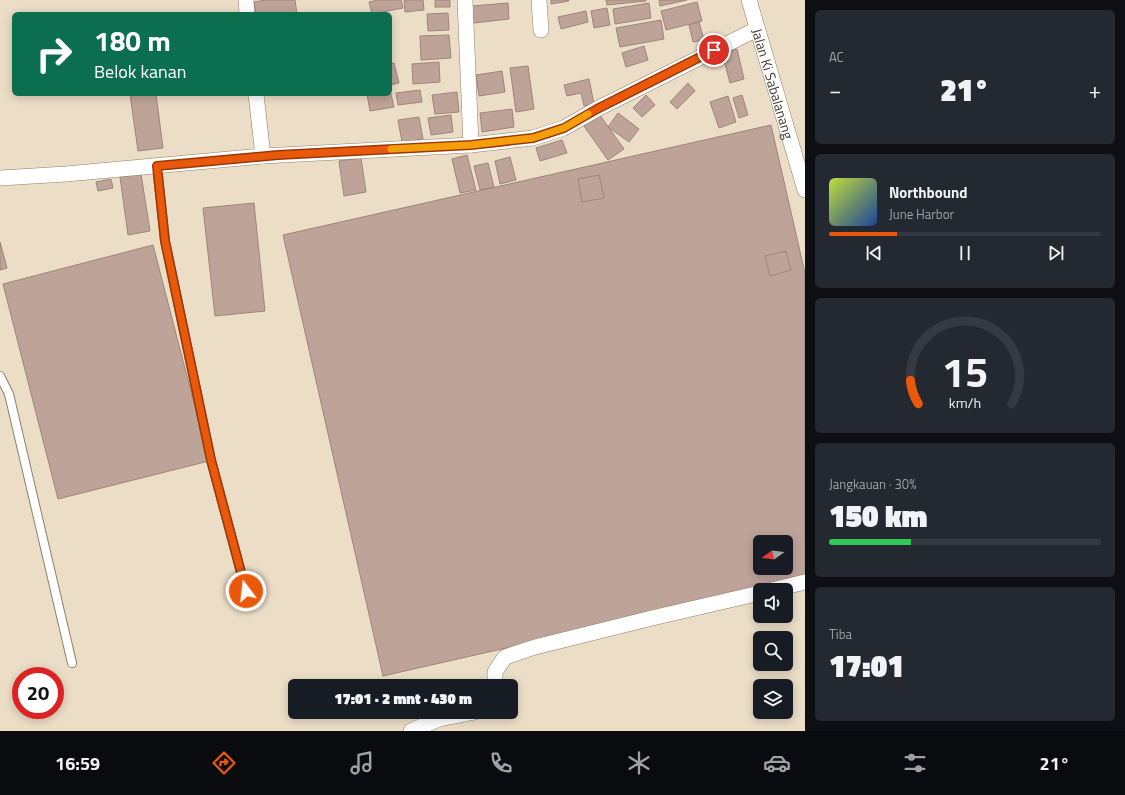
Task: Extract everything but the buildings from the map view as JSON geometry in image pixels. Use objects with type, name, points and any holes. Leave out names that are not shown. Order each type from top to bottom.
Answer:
[{"type":"street","points":[[246,0],[247,12]]},
{"type":"street","points":[[465,0],[471,145]]},
{"type":"street","points":[[538,0],[541,30]]},
{"type":"street","name":"Jalan Ki Sabalanang","points":[[750,0],[757,29],[773,76],[805,190]]},
{"type":"street","points":[[0,178],[66,174],[263,156],[471,145],[533,138],[564,128],[597,109],[757,29]]},
{"type":"street","points":[[256,96],[263,156]]},
{"type":"street","points":[[793,585],[805,582]]},
{"type":"street","points":[[495,679],[494,672],[505,657],[535,647],[753,595]]},
{"type":"street","points":[[411,731],[439,719]]},
{"type":"lane","points":[[157,166],[165,241],[211,460],[246,591]]},
{"type":"lane","points":[[0,376],[9,394],[72,663]]},
{"type":"slow traffic","points":[[391,149],[471,145],[533,138],[564,128],[588,114]]},
{"type":"route","points":[[246,591],[211,460],[165,241],[157,166],[263,156],[471,145],[533,138],[564,128],[643,85],[714,50]]}]
